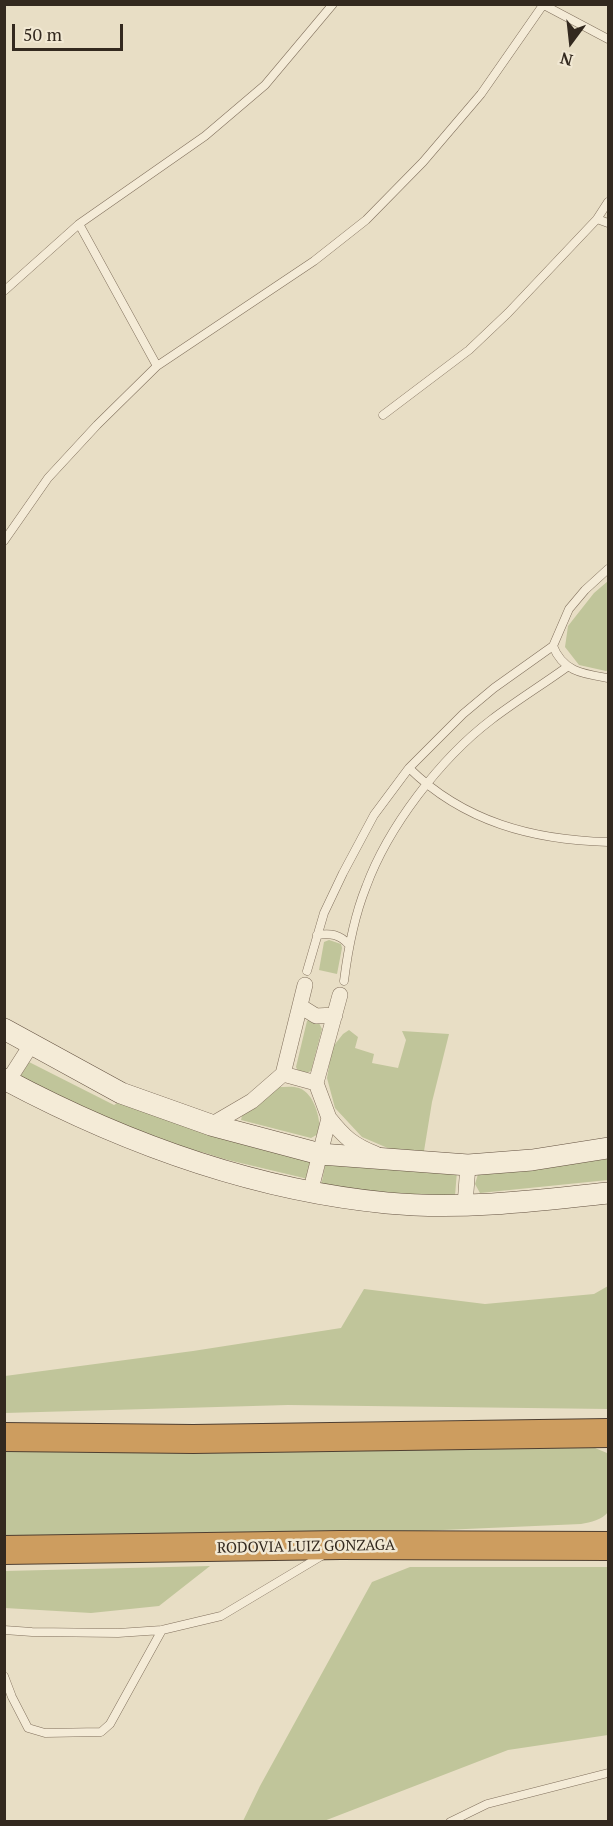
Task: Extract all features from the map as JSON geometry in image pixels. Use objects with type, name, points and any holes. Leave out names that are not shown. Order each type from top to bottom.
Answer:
[{"type":"highway","points":[[559,1433],[592,1440],[609,1447]]},
{"type":"highway","points":[[4,1437],[193,1439],[609,1433]]},
{"type":"highway","points":[[555,1546],[600,1541],[609,1537]]},
{"type":"highway","name":"RODOVIA LUIZ GONZAGA","points":[[4,1550],[341,1545],[609,1546]]},
{"type":"main road","points":[[4,1029],[121,1094],[211,1125],[320,1154],[468,1164],[532,1160],[609,1148]]},
{"type":"main road","points":[[6,1080],[107,1128],[198,1163],[310,1193],[388,1203],[465,1204],[515,1203],[609,1193]]},
{"type":"street","points":[[211,1125],[252,1101],[283,1074],[306,978]]},
{"type":"street","points":[[342,988],[316,1083],[329,1118],[343,1136],[353,1144],[390,1160]]},
{"type":"street","points":[[300,1006],[316,1016],[335,1015]]},
{"type":"street","points":[[6,1080],[31,1045]]},
{"type":"street","points":[[283,1074],[316,1083]]},
{"type":"street","points":[[310,1193],[329,1118]]},
{"type":"street","points":[[465,1204],[468,1164]]},
{"type":"lane","points":[[4,291],[79,224],[205,136],[265,85],[333,4]]},
{"type":"lane","points":[[4,541],[48,478],[97,425],[157,366],[314,261],[366,220],[423,162],[481,94],[543,5],[609,39]]},
{"type":"lane","points":[[383,415],[469,350],[508,313],[597,219],[609,202]]},
{"type":"lane","points":[[597,219],[609,223]]},
{"type":"lane","points":[[79,224],[157,366]]},
{"type":"lane","points":[[306,978],[324,913],[374,815],[409,768],[463,714],[494,688],[553,646],[569,609],[585,590],[609,569]]},
{"type":"lane","points":[[553,646],[557,656],[567,667],[609,678]]},
{"type":"lane","points":[[342,988],[349,945],[366,886],[384,847],[404,816],[456,752],[490,721],[567,667]]},
{"type":"lane","points":[[409,768],[427,786],[456,806],[486,819],[576,842],[609,842]]},
{"type":"lane","points":[[317,935],[334,934],[344,938],[349,945]]},
{"type":"lane","points":[[4,1630],[118,1633],[162,1630],[221,1616],[341,1545]]},
{"type":"lane","points":[[4,1676],[28,1728],[45,1733],[101,1732],[110,1724],[162,1630]]},
{"type":"lane","points":[[450,1821],[487,1804],[609,1773]]},
{"type":"green space","points":[[608,581],[608,670],[606,671],[579,665],[565,647],[568,626],[594,593]]},
{"type":"green space","points":[[329,940],[341,944],[342,948],[337,974],[319,970],[324,942]]},
{"type":"green space","points":[[312,1018],[318,1021],[322,1029],[311,1071],[304,1074],[296,1067],[307,1021]]},
{"type":"green space","points":[[349,1030],[358,1037],[355,1048],[374,1054],[372,1063],[398,1068],[406,1040],[402,1031],[449,1034],[432,1102],[424,1151],[390,1149],[362,1137],[335,1108],[327,1078],[332,1048]]},
{"type":"green space","points":[[29,1062],[114,1105],[121,1101],[314,1159],[308,1179],[202,1152],[188,1154],[23,1083],[21,1075]]},
{"type":"green space","points":[[279,1087],[299,1088],[309,1095],[318,1114],[320,1133],[311,1138],[241,1120],[243,1112]]},
{"type":"green space","points":[[608,1154],[608,1180],[480,1193],[475,1184],[479,1171]]},
{"type":"green space","points":[[326,1160],[457,1171],[455,1196],[378,1194],[321,1186]]},
{"type":"green space","points":[[608,1286],[608,1409],[288,1405],[5,1413],[5,1376],[193,1351],[341,1328],[364,1289],[485,1304],[594,1294]]},
{"type":"green space","points":[[4,1436],[576,1440],[607,1453],[608,1512],[599,1519],[581,1524],[5,1549]]},
{"type":"green space","points":[[210,1566],[159,1606],[91,1613],[5,1608],[5,1571]]},
{"type":"green space","points":[[410,1567],[608,1567],[608,1735],[508,1750],[324,1821],[243,1821],[372,1582]]}]
